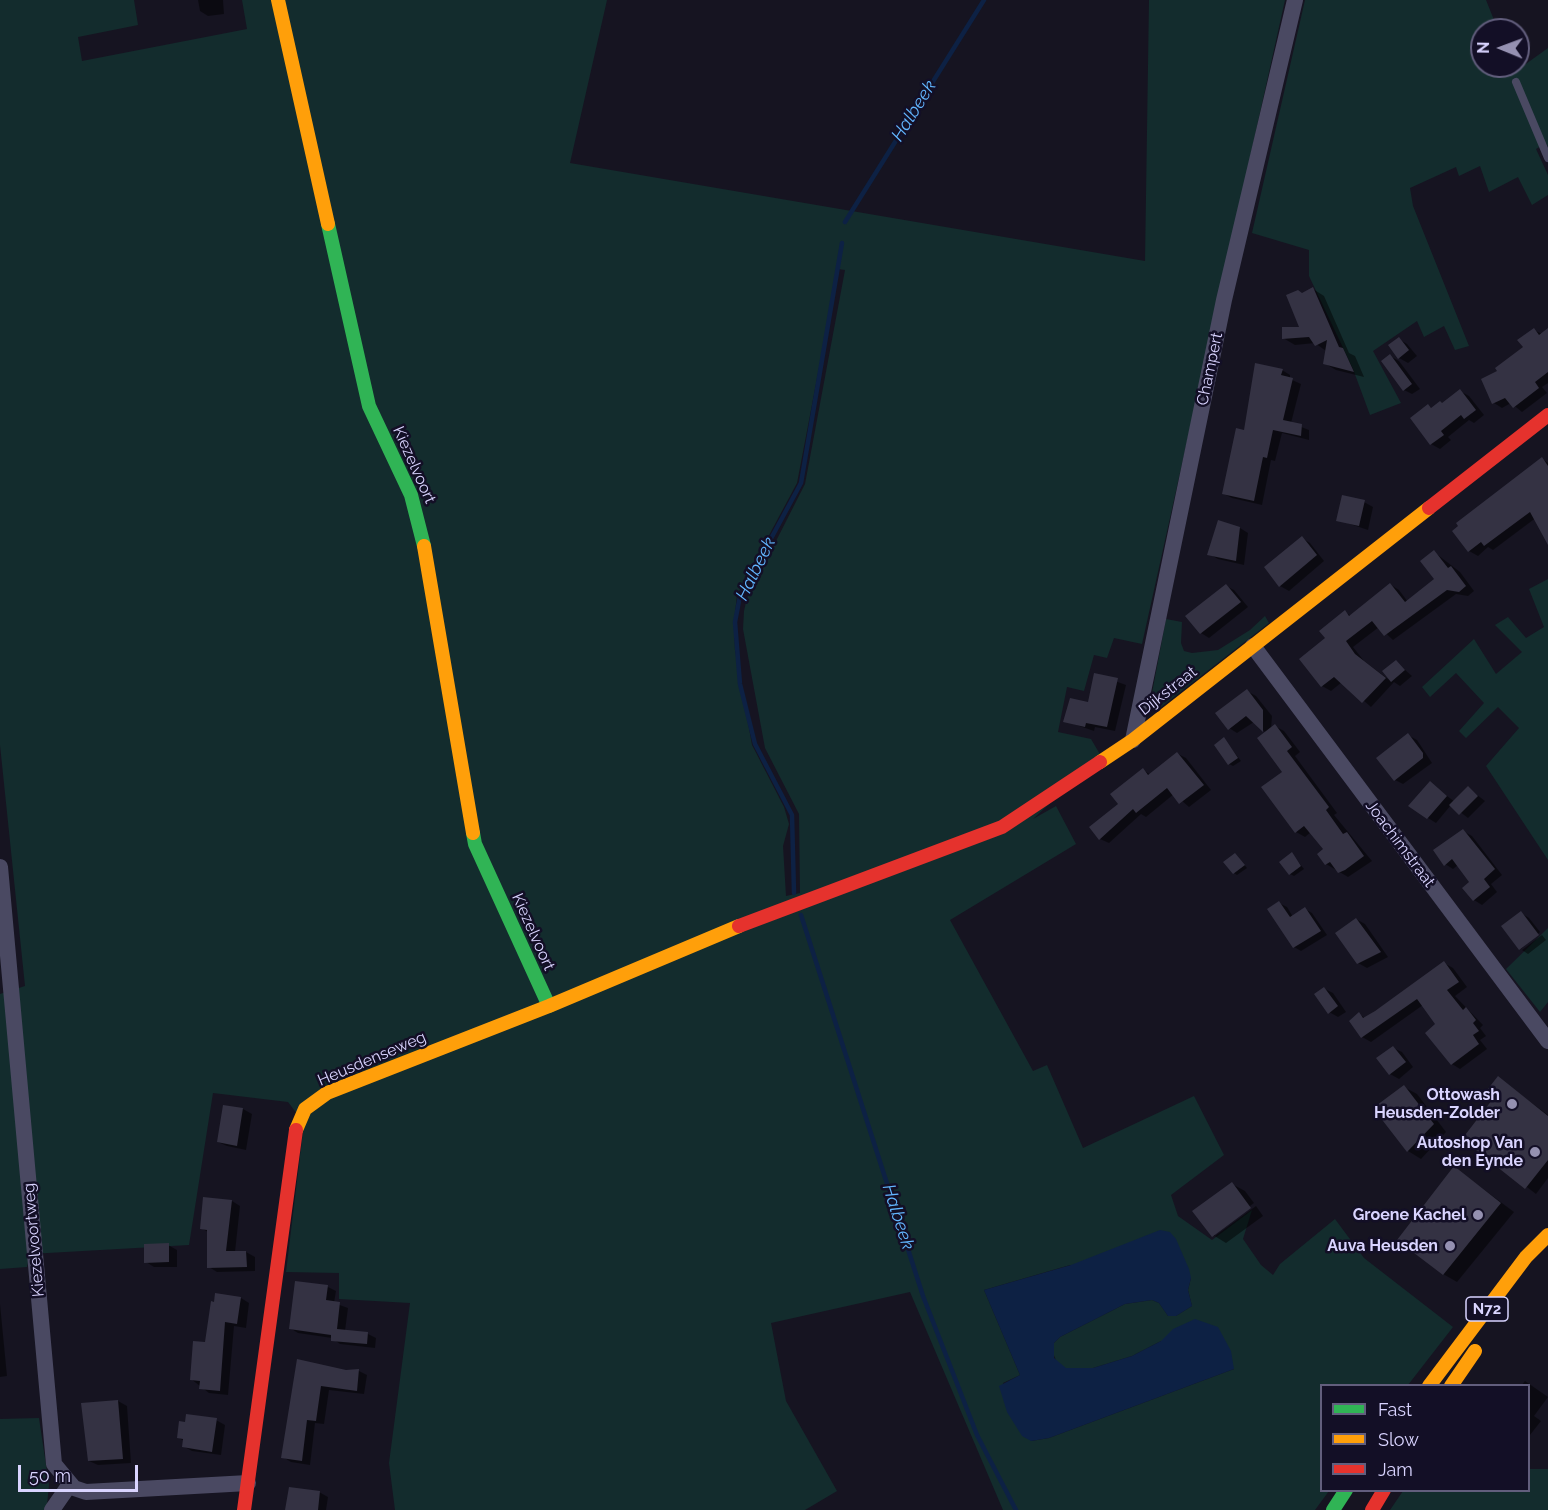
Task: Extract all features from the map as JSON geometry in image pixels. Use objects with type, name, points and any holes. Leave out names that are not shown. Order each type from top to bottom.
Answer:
[{"type":"street","name":"Kiezelvoort","points":[[278,0],[369,406],[411,495],[420,524],[475,844],[549,1006]]},
{"type":"street","name":"Champert","points":[[1133,740],[1224,300],[1295,0]]},
{"type":"street","name":"Dijkstraat","points":[[764,915],[1002,827],[1133,740],[1548,415]]},
{"type":"street","name":"Joachimstraat","points":[[1253,646],[1548,1041]]},
{"type":"street","name":"Kiezelvoortweg","points":[[0,867],[6,992],[54,1464],[70,1484]]},
{"type":"street","name":"Heusdenseweg","points":[[244,1510],[294,1133],[305,1109],[327,1093],[549,1006],[764,915]]},
{"type":"street","name":"N72","points":[[1431,1384],[1526,1257],[1548,1235]]},
{"type":"street","name":"N72","points":[[1511,1300],[1538,1263],[1548,1242]]},
{"type":"street","name":"N72","points":[[1452,1384],[1485,1338]]},
{"type":"street","points":[[52,1510],[70,1484],[86,1492],[248,1483]]},
{"type":"street","points":[[1333,1510],[1345,1492]]},
{"type":"street","points":[[1372,1510],[1383,1492]]},
{"type":"lane","points":[[1516,82],[1548,159]]},
{"type":"green space","points":[[0,0],[134,0],[138,25],[78,37],[82,61],[247,29],[242,0],[607,0],[570,163],[1145,261],[1149,0],[1285,0],[1142,644],[1114,638],[1107,658],[1094,655],[1084,691],[1067,687],[1058,732],[1091,739],[1101,756],[1033,819],[1056,806],[1076,844],[950,920],[1033,1071],[1047,1065],[1083,1148],[1194,1096],[1224,1155],[1171,1195],[1178,1216],[1212,1240],[1252,1210],[1243,1239],[1261,1265],[1273,1275],[1280,1264],[1335,1219],[1364,1258],[1453,1327],[1409,1384],[1320,1384],[1320,1492],[1328,1492],[1315,1510],[1003,1510],[910,1292],[771,1323],[786,1401],[837,1491],[805,1510],[395,1510],[389,1463],[410,1303],[339,1299],[339,1273],[286,1272],[304,1123],[288,1102],[213,1093],[189,1245],[30,1254],[27,1267],[0,1269],[0,994],[25,986],[0,745]],"holes":[[[838,269],[845,270],[805,484],[747,598],[744,611],[743,629],[765,748],[799,814],[800,893],[786,896],[783,846],[789,824],[784,807],[752,745],[735,650],[734,623],[737,595],[797,483]],[[1070,1265],[1191,1278],[1188,1290],[1192,1306],[1176,1316],[1168,1316],[1159,1303],[1152,1300],[1125,1304],[1060,1337],[1054,1343],[1052,1350],[1057,1363],[1065,1368],[1093,1368],[1132,1356],[1161,1341],[1234,1369],[1049,1438],[1031,1441],[1003,1383],[1020,1375],[984,1290]]]},
{"type":"green space","points":[[1305,0],[1486,0],[1493,18],[1470,18],[1470,78],[1530,78],[1530,61],[1548,48],[1548,147],[1546,143],[1536,149],[1548,175],[1548,195],[1532,205],[1518,177],[1489,192],[1480,166],[1459,176],[1456,167],[1410,188],[1413,206],[1469,346],[1455,350],[1444,326],[1424,337],[1417,321],[1373,351],[1401,403],[1370,415],[1353,369],[1309,276],[1309,250],[1252,233]]},
{"type":"green space","points":[[1548,579],[1548,860],[1486,766],[1519,728],[1498,707],[1466,738],[1459,731],[1484,703],[1456,673],[1430,697],[1422,687],[1474,639],[1496,674],[1522,652],[1495,625],[1508,617],[1526,638],[1544,627],[1529,589]]},
{"type":"green space","points":[[1265,616],[1269,623],[1156,711],[1152,706],[1152,693],[1166,619],[1182,622],[1181,643],[1184,651],[1192,653],[1218,650],[1250,630]]},
{"type":"green space","points":[[1548,928],[1548,1002],[1540,1012],[1506,969]]},
{"type":"green space","points":[[39,1418],[49,1485],[47,1505],[44,1510],[0,1510],[0,1419]]},
{"type":"green space","points":[[1530,1469],[1548,1469],[1548,1510],[1390,1510],[1402,1492],[1530,1492]]},
{"type":"water","points":[[1160,1230],[1170,1232],[1176,1239],[1189,1269],[1191,1278],[1188,1290],[1192,1306],[1176,1316],[1168,1316],[1159,1303],[1152,1300],[1125,1304],[1060,1337],[1054,1343],[1054,1358],[1066,1368],[1093,1368],[1132,1356],[1161,1341],[1173,1329],[1195,1319],[1218,1327],[1231,1351],[1234,1369],[1049,1438],[1031,1441],[1022,1436],[1007,1412],[999,1386],[1020,1375],[984,1290],[1071,1265]]},
{"type":"building","points":[[1313,287],[1339,347],[1343,348],[1354,372],[1323,364],[1327,340],[1315,346],[1309,337],[1282,339],[1282,327],[1299,327],[1286,295],[1298,290],[1302,293]]},
{"type":"building","points":[[1534,328],[1539,335],[1548,328],[1548,372],[1535,382],[1539,388],[1513,408],[1505,398],[1492,404],[1481,379],[1497,371],[1495,368],[1523,347],[1517,340]]},
{"type":"building","points":[[1399,337],[1409,350],[1398,359],[1388,345]]},
{"type":"building","points":[[1390,354],[1412,384],[1403,391],[1381,361]]},
{"type":"building","points":[[1255,363],[1283,369],[1281,375],[1293,378],[1283,420],[1302,424],[1301,436],[1273,430],[1267,458],[1263,457],[1254,501],[1222,494],[1236,428],[1244,430]]},
{"type":"building","points":[[1460,389],[1476,410],[1464,419],[1461,415],[1441,431],[1444,435],[1430,445],[1410,418],[1428,404],[1431,408],[1440,401],[1442,403]]},
{"type":"building","points":[[1542,457],[1548,466],[1548,545],[1530,512],[1484,546],[1481,542],[1468,552],[1452,531],[1458,526],[1456,523]]},
{"type":"building","points":[[1342,495],[1365,500],[1359,526],[1336,521]]},
{"type":"building","points":[[1218,520],[1240,527],[1236,561],[1207,555]]},
{"type":"building","points":[[1302,536],[1317,555],[1279,587],[1264,567]]},
{"type":"building","points":[[1434,550],[1448,568],[1451,566],[1466,586],[1459,592],[1447,590],[1384,636],[1372,621],[1346,641],[1355,654],[1386,678],[1362,703],[1334,677],[1321,687],[1299,659],[1325,638],[1319,631],[1345,610],[1349,616],[1390,583],[1405,602],[1434,579],[1420,561]]},
{"type":"building","points":[[1226,584],[1241,602],[1200,634],[1185,616]]},
{"type":"building","points":[[1396,660],[1405,670],[1391,682],[1382,671]]},
{"type":"building","points":[[1094,673],[1118,678],[1107,727],[1086,723],[1085,727],[1063,722],[1070,698],[1088,702]]},
{"type":"building","points":[[1247,689],[1263,710],[1263,732],[1246,716],[1228,730],[1215,713]]},
{"type":"building","points":[[1275,724],[1292,747],[1287,751],[1329,807],[1326,810],[1343,834],[1347,832],[1364,856],[1345,870],[1338,873],[1330,862],[1325,865],[1317,854],[1323,849],[1304,826],[1295,833],[1261,787],[1282,772],[1257,738]]},
{"type":"building","points":[[1408,733],[1423,753],[1423,758],[1394,781],[1376,758]]},
{"type":"building","points":[[1224,737],[1238,758],[1228,765],[1214,745]]},
{"type":"building","points":[[1177,752],[1204,785],[1179,804],[1167,788],[1136,813],[1133,809],[1099,840],[1089,827],[1118,804],[1110,794],[1143,768],[1148,775]]},
{"type":"building","points":[[1430,781],[1447,796],[1427,819],[1408,806]]},
{"type":"building","points":[[1468,786],[1478,796],[1459,815],[1449,805]]},
{"type":"building","points":[[1463,829],[1495,869],[1484,879],[1490,887],[1473,901],[1462,888],[1469,882],[1452,859],[1444,866],[1433,850]]},
{"type":"building","points":[[1292,852],[1301,866],[1289,875],[1279,862]]},
{"type":"building","points":[[1235,853],[1245,865],[1233,874],[1223,862]]},
{"type":"building","points":[[1279,901],[1290,917],[1305,907],[1321,931],[1293,948],[1267,909]]},
{"type":"building","points":[[1521,911],[1539,935],[1519,950],[1501,926]]},
{"type":"building","points":[[1356,918],[1381,952],[1357,964],[1335,933]]},
{"type":"building","points":[[1444,961],[1459,982],[1447,990],[1463,1010],[1466,1007],[1476,1020],[1473,1023],[1479,1031],[1473,1035],[1479,1044],[1451,1065],[1425,1033],[1435,1024],[1417,999],[1361,1038],[1349,1021],[1359,1012],[1363,1018],[1375,1011]]},
{"type":"building","points":[[1324,987],[1338,1006],[1328,1014],[1314,994]]},
{"type":"building","points":[[1393,1046],[1406,1062],[1389,1075],[1376,1058]]},
{"type":"building","points":[[1498,1076],[1548,1116],[1548,1160],[1525,1189],[1462,1139],[1492,1100],[1484,1094]]},
{"type":"building","points":[[1404,1085],[1434,1124],[1407,1152],[1373,1108]]},
{"type":"building","points":[[223,1105],[243,1108],[237,1146],[217,1142]]},
{"type":"building","points":[[1454,1166],[1501,1203],[1443,1275],[1397,1240]]},
{"type":"building","points":[[1232,1182],[1251,1208],[1212,1237],[1192,1211]]},
{"type":"building","points":[[203,1197],[232,1200],[226,1251],[246,1251],[247,1267],[207,1268],[207,1230],[200,1229]]},
{"type":"building","points":[[169,1243],[169,1262],[144,1263],[144,1244]]},
{"type":"building","points":[[295,1281],[328,1285],[326,1300],[340,1302],[337,1329],[368,1332],[367,1344],[331,1341],[331,1335],[289,1329]]},
{"type":"building","points":[[215,1293],[241,1297],[237,1324],[225,1322],[220,1391],[199,1389],[200,1381],[190,1380],[193,1341],[205,1342],[211,1301],[214,1302]]},
{"type":"building","points":[[297,1359],[346,1370],[359,1369],[357,1391],[321,1386],[316,1421],[307,1420],[302,1461],[281,1458]]},
{"type":"building","points":[[118,1400],[123,1459],[88,1461],[81,1403]]},
{"type":"building","points":[[186,1414],[217,1418],[212,1452],[182,1447],[183,1439],[177,1438],[179,1421],[185,1422]]},
{"type":"building","points":[[289,1487],[320,1491],[318,1510],[285,1510]]},
{"type":"waterway","name":"Halbeek","points":[[845,222],[984,0]]},
{"type":"waterway","name":"Halbeek","points":[[794,893],[792,815],[755,744],[740,684],[735,622],[740,596],[801,483],[842,243]]},
{"type":"waterway","name":"Halbeek","points":[[801,915],[923,1296],[977,1435],[1016,1510]]},
{"type":"traffic: fast","points":[[328,224],[369,406],[411,495],[424,546]]},
{"type":"traffic: fast","points":[[473,833],[475,844],[549,1006]]},
{"type":"traffic: fast","points":[[1333,1510],[1345,1492]]},
{"type":"traffic: slow","points":[[278,0],[328,224]]},
{"type":"traffic: slow","points":[[1100,762],[1133,740],[1429,508]]},
{"type":"traffic: slow","points":[[424,546],[473,833]]},
{"type":"traffic: slow","points":[[296,1130],[305,1109],[327,1093],[549,1006],[739,926]]},
{"type":"traffic: slow","points":[[1431,1384],[1526,1257],[1548,1235]]},
{"type":"traffic: slow","points":[[1452,1384],[1475,1351]]},
{"type":"traffic: jam","points":[[1429,508],[1548,415]]},
{"type":"traffic: jam","points":[[739,926],[1002,827],[1100,762]]},
{"type":"traffic: jam","points":[[244,1510],[296,1130]]},
{"type":"traffic: jam","points":[[1372,1510],[1383,1492]]},
{"type":"place","name":"Ottowash Heusden-Zolder","points":[[1512,1104]]},
{"type":"place","name":"Autoshop Van den Eynde","points":[[1535,1152]]},
{"type":"place","name":"Groene Kachel","points":[[1478,1215]]},
{"type":"place","name":"Auva Heusden","points":[[1450,1246]]}]
